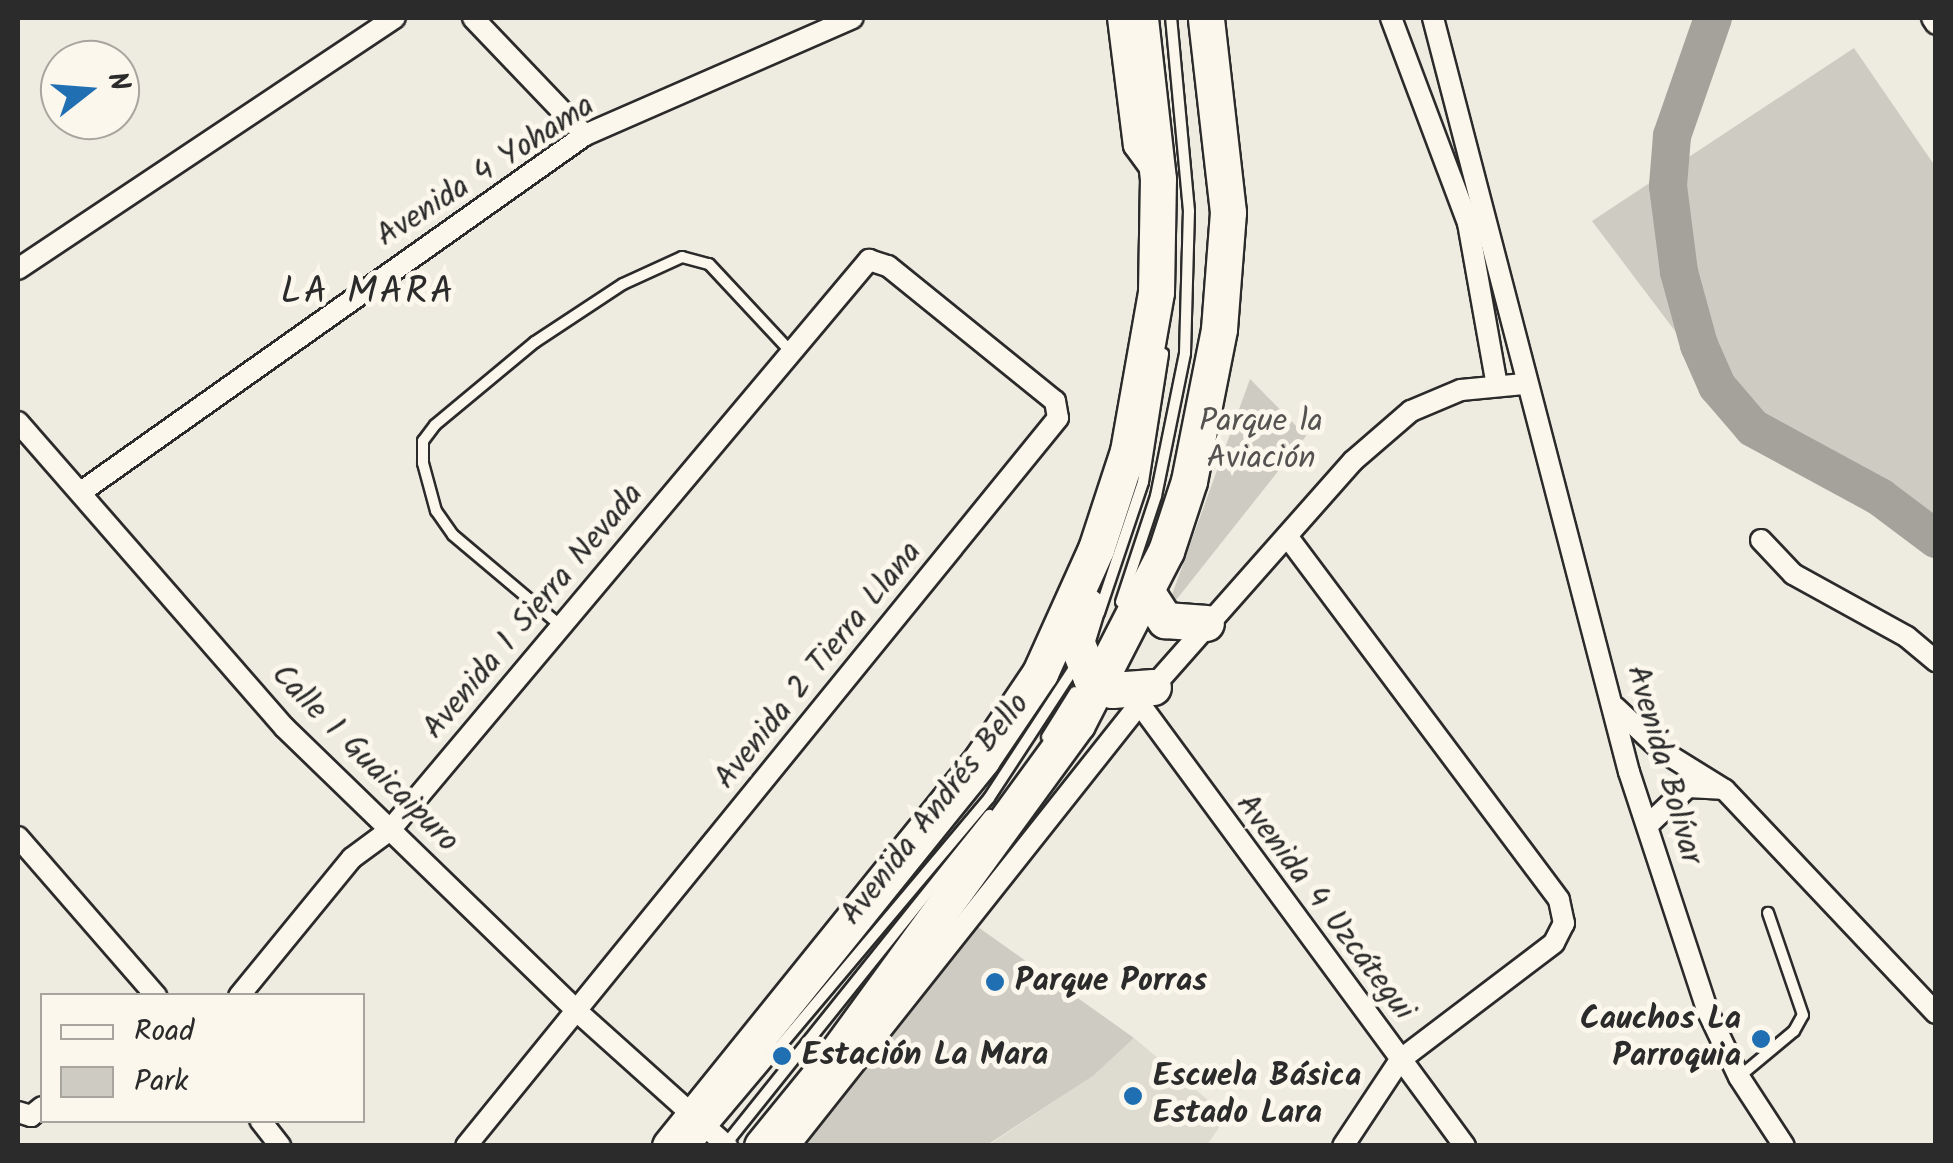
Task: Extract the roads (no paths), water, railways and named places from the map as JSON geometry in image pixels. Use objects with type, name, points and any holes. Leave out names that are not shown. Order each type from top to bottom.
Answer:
[{"type":"highway","name":"Avenida Andrés Bello","points":[[670,1146],[700,1129],[982,759],[1040,673],[1101,536],[1134,424],[1156,292],[1158,179],[1140,18]]},
{"type":"highway","name":"Avenida Andrés Bello","points":[[762,1146],[1116,674],[1188,482],[1220,329],[1228,212],[1206,18]]},
{"type":"highway","points":[[1116,674],[1076,635],[1130,490],[1134,424]]},
{"type":"highway","points":[[1146,591],[1175,625],[1206,623]]},
{"type":"highway","points":[[1040,673],[1057,664],[1116,674]]},
{"type":"street","points":[[18,268],[396,18]]},
{"type":"street","points":[[473,18],[585,135]]},
{"type":"street","name":"Avenida 4 Yohama","points":[[81,492],[585,135],[853,18]]},
{"type":"street","points":[[1118,18],[1134,146],[1158,179]]},
{"type":"street","points":[[1391,18],[1468,224],[1498,385]]},
{"type":"street","name":"Avenida Bolívar","points":[[1433,18],[1524,384],[1695,976],[1739,1077],[1784,1146]]},
{"type":"street","name":"Avenida 1 Sierra Nevada","points":[[241,993],[352,858],[390,830],[869,260]]},
{"type":"street","name":"Avenida 2 Tierra Llana","points":[[466,1146],[580,1013],[1058,418],[1055,401],[888,266],[869,260]]},
{"type":"street","points":[[789,1146],[1116,674],[1206,623],[1353,461],[1411,411],[1461,390],[1524,384]]},
{"type":"street","name":"Calle 1 Guaicaipuro","points":[[18,422],[284,727],[700,1129],[726,1145]]},
{"type":"street","points":[[1287,536],[1559,900],[1564,922],[1554,943],[1400,1060],[1343,1146]]},
{"type":"street","points":[[1761,540],[1792,574],[1907,637],[1936,661]]},
{"type":"street","name":"Avenida 4 Uzcátegui","points":[[1116,674],[1464,1146]]},
{"type":"street","points":[[1616,707],[1662,751],[1725,790],[1936,1013]]},
{"type":"street","points":[[1649,824],[1688,787],[1725,790]]},
{"type":"street","points":[[18,836],[152,993]]},
{"type":"lane","points":[[1156,18],[1172,228]]},
{"type":"lane","points":[[726,1145],[1022,773],[1116,674],[1184,354],[1189,210],[1171,18]]},
{"type":"lane","points":[[1168,316],[1173,247]]},
{"type":"lane","points":[[561,626],[453,535],[436,512],[423,463],[423,442],[435,425],[536,342],[623,284],[682,257],[710,264],[792,353]]},
{"type":"lane","points":[[700,1129],[990,798],[1116,674],[1134,521],[1166,333]]},
{"type":"lane","points":[[1739,1077],[1794,1031],[1803,1015],[1768,913]]},
{"type":"waterway","points":[[1713,18],[1672,136],[1668,186],[1679,272],[1699,345],[1717,386],[1753,428],[1880,497],[1936,539]]},
{"type":"place","name":"Parque Porras","points":[[995,982]]},
{"type":"place","name":"Cauchos La Parroquia","points":[[1761,1039]]},
{"type":"place","name":"Estación La Mara","points":[[782,1056]]},
{"type":"place","name":"Escuela Básica Estado Lara","points":[[1133,1096]]},
{"type":"district","name":"LA MARA","points":[[368,294]]},
{"type":"park label","name":"Parque la Aviación","points":[[1261,442]]}]
